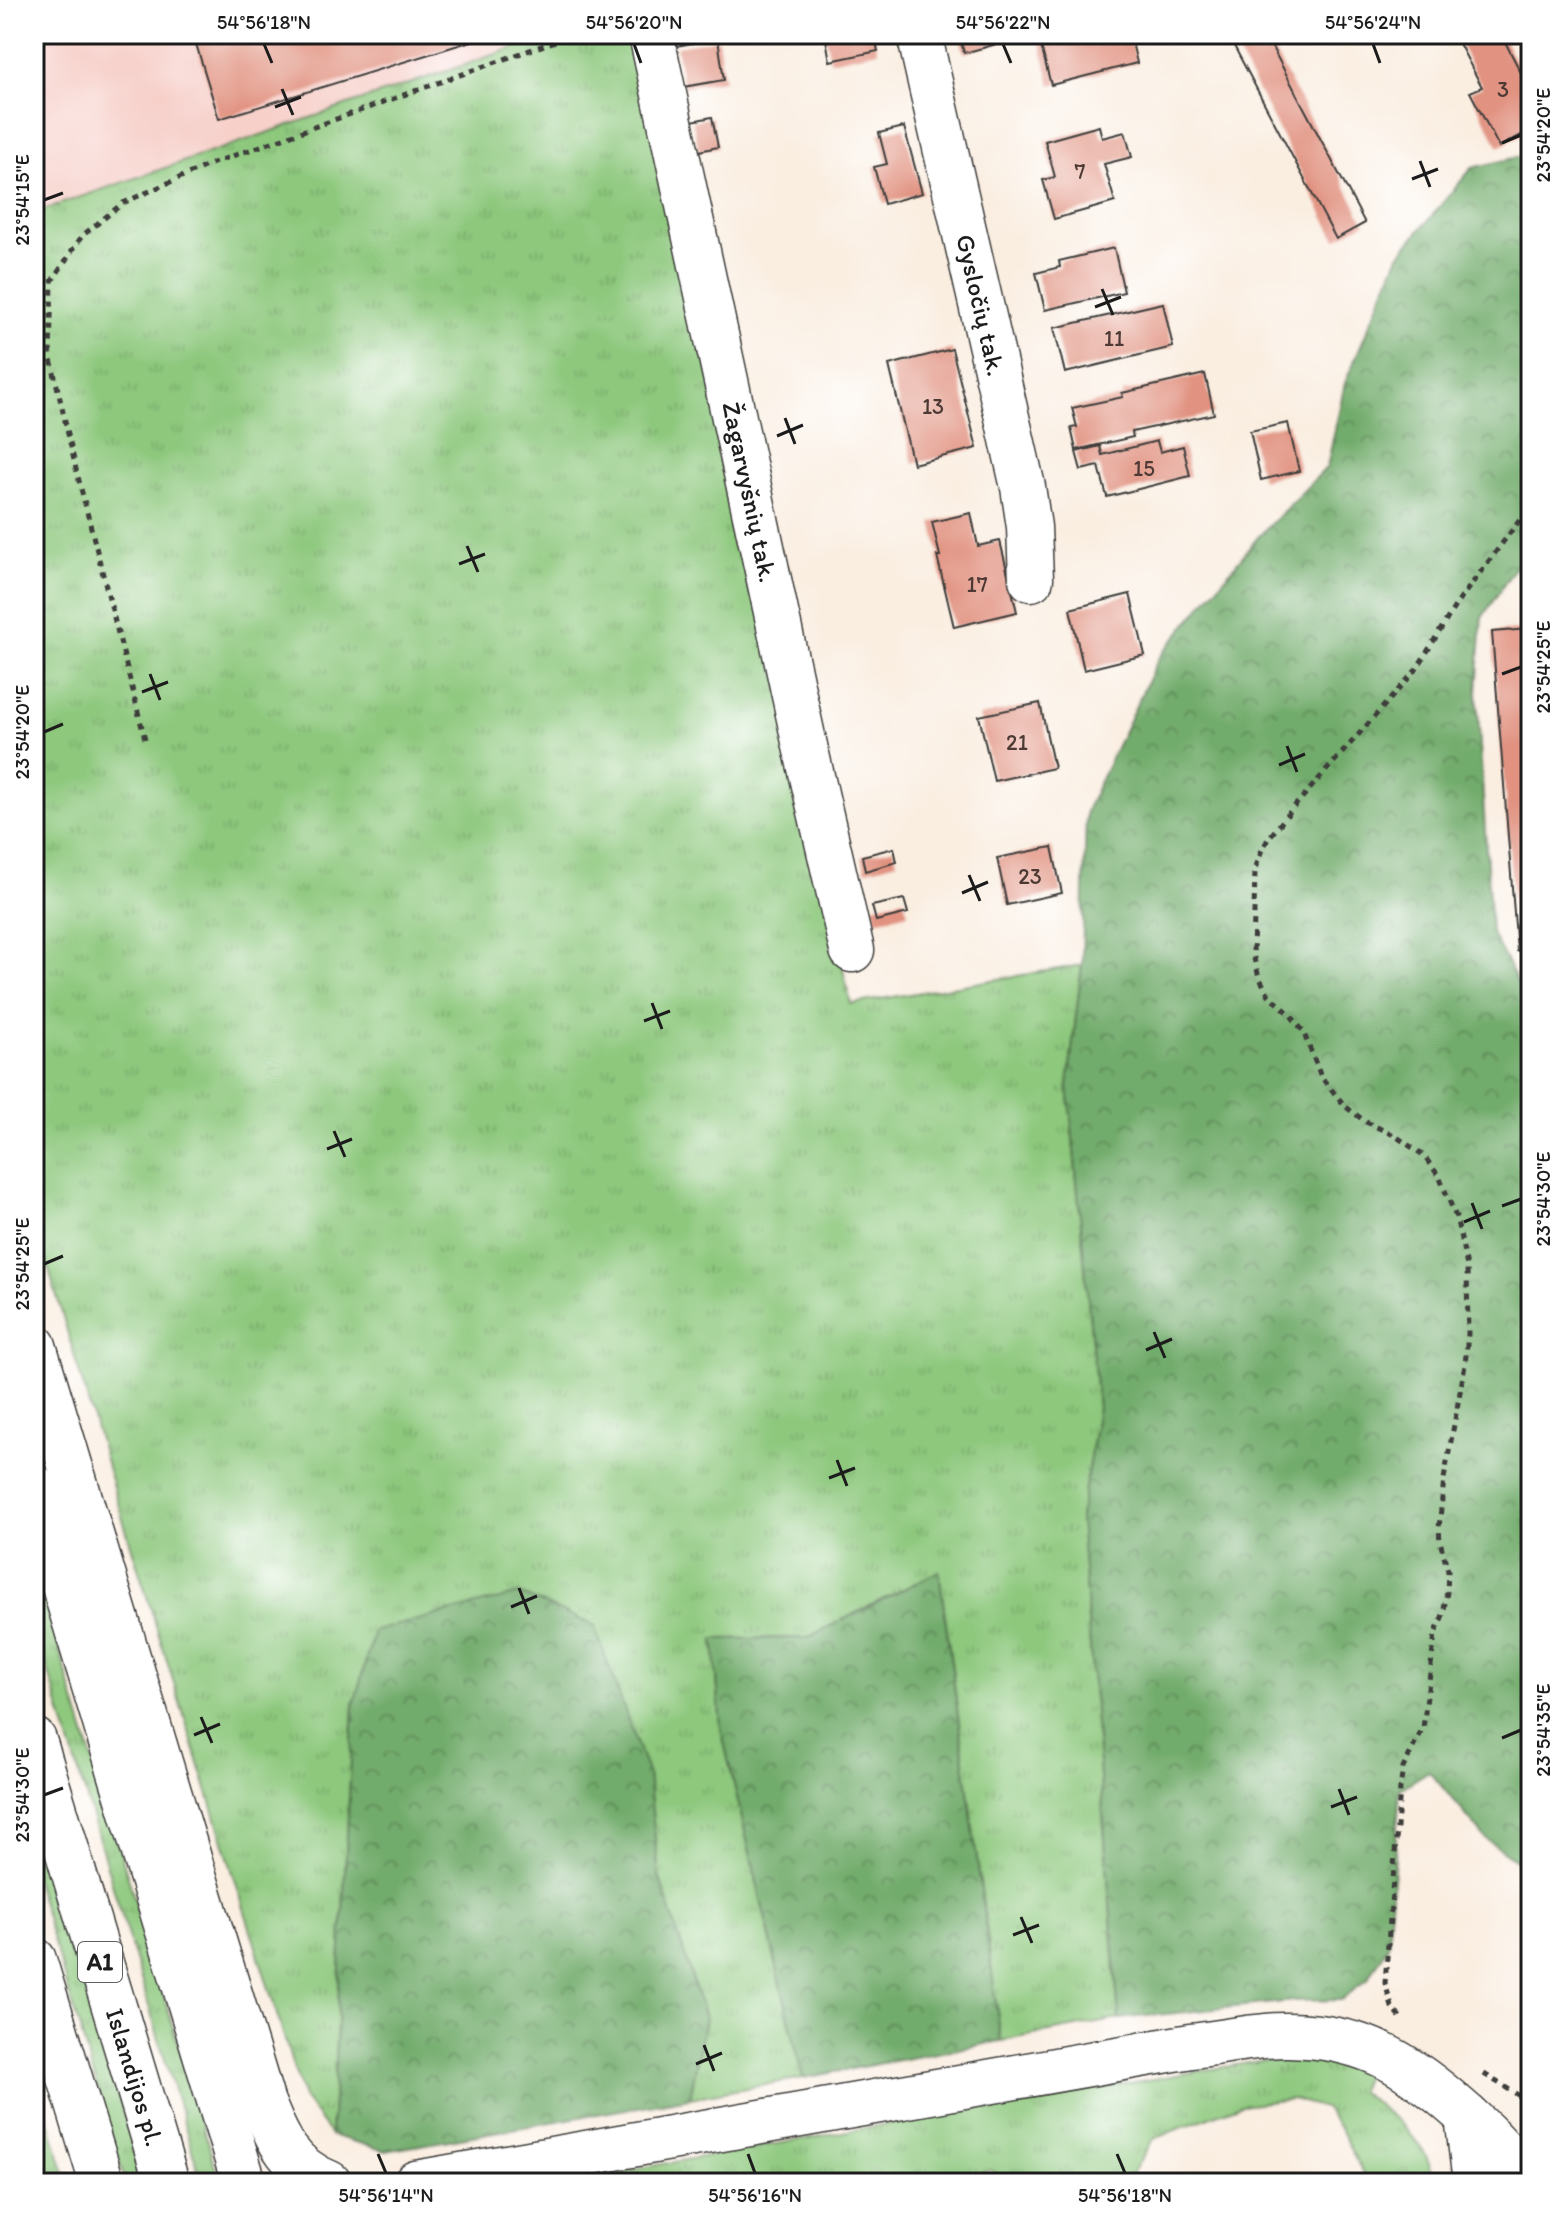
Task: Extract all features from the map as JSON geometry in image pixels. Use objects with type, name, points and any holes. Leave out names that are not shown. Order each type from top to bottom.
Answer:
[{"type":"main road","name":"Žagarvyšnių tak.","points":[[651,34],[852,950]]},
{"type":"main road","name":"Gysločių tak.","points":[[919,34],[1023,487],[1029,527],[1031,579]]},
{"type":"main road","points":[[34,1346],[263,2103],[278,2140],[301,2168],[329,2183]]},
{"type":"main road","points":[[34,1487],[244,2183]]},
{"type":"main road","name":"Islandijos pl.","points":[[34,1740],[167,2183]]},
{"type":"main road","name":"A1","points":[[34,1960],[102,2183]]},
{"type":"main road","points":[[416,2183],[1191,2046],[1286,2035],[1338,2039],[1391,2058],[1467,2116],[1498,2145],[1527,2183]]},
{"type":"main road","points":[[1467,2116],[1531,2138]]},
{"type":"main road","points":[[1467,2116],[1473,2183]]},
{"type":"path","points":[[145,739],[50,355],[52,281],[82,236],[123,203],[213,163],[575,34]]},
{"type":"path","points":[[1409,2027],[1392,2007],[1385,1983],[1403,1768],[1423,1728],[1435,1634],[1443,1615],[1447,1592],[1448,1571],[1439,1528],[1444,1479],[1465,1365],[1467,1266],[1453,1208],[1439,1176],[1423,1155],[1346,1107],[1321,1077],[1303,1031],[1269,995],[1259,977],[1253,955],[1255,870],[1268,839],[1416,670],[1455,606],[1531,505]]},
{"type":"shaded area","points":[[34,34],[554,34],[34,213]]},
{"type":"green space","points":[[554,34],[632,34],[851,1004],[1082,965],[1068,1085],[1098,1408],[1080,1518],[1119,2019],[1001,2041],[939,1571],[807,1638],[714,1639],[721,1729],[803,2078],[690,2098],[705,2018],[659,1876],[648,1775],[374,1631],[354,1705],[331,2135],[303,2098],[116,1497],[34,1219],[34,213]]},
{"type":"green space","points":[[1531,154],[1531,543],[1482,618],[1477,693],[1491,932],[1531,1008],[1531,1871],[1486,1839],[1429,1771],[1400,1789],[1388,1946],[1368,1979],[1341,2000],[1293,2001],[1119,2019],[1080,1518],[1098,1408],[1068,1085],[1082,965],[1086,811],[1158,659],[1259,536],[1327,467],[1345,383],[1399,255],[1472,168]]},
{"type":"green space","points":[[34,1565],[220,2183],[202,2183],[34,1623]]},
{"type":"green space","points":[[939,1571],[1001,2041],[803,2078],[721,1729],[714,1639],[807,1638]]},
{"type":"green space","points":[[519,1594],[594,1625],[648,1775],[659,1876],[705,2018],[690,2098],[386,2151],[331,2135],[354,1704],[374,1631]]},
{"type":"green space","points":[[34,1816],[144,2183],[126,2183],[34,1877]]},
{"type":"green space","points":[[1335,2060],[1366,2072],[1359,2091],[1395,2119],[1417,2142],[1431,2168],[1434,2183],[1368,2183],[1340,2129],[1324,2108],[1292,2099],[1241,2105],[1154,2138],[1126,2183],[1009,2183],[1008,2179],[990,2170],[948,2183],[555,2183],[1260,2061]]},
{"type":"green space","points":[[34,2073],[68,2183],[49,2183],[34,2135]]},
{"type":"building","points":[[193,34],[490,34],[491,35],[219,119]]},
{"type":"building","points":[[825,34],[874,34],[878,51],[830,61]]},
{"type":"building","points":[[959,34],[1021,34],[1022,37],[964,53]]},
{"type":"building","points":[[1071,34],[1130,34],[1137,63],[1051,85],[1040,42]]},
{"type":"building","points":[[1255,34],[1265,34],[1365,223],[1336,239],[1234,46]]},
{"type":"building","points":[[1454,34],[1501,34],[1531,92],[1531,130],[1499,147],[1470,92],[1482,87]]},
{"type":"building","points":[[718,39],[724,80],[683,87],[676,46]]},
{"type":"building","points":[[712,117],[718,147],[699,151],[692,121]]},
{"type":"building","points":[[1099,126],[1102,138],[1125,132],[1132,157],[1104,164],[1115,202],[1054,219],[1043,180],[1055,177],[1045,141]]},
{"type":"building","points":[[904,127],[922,193],[884,204],[874,167],[887,164],[879,133]]},
{"type":"building","points":[[1114,248],[1124,292],[1045,310],[1036,273],[1060,267],[1059,261]]},
{"type":"building","points":[[1531,266],[1531,313],[1523,312]]},
{"type":"building","points":[[1163,303],[1173,347],[1065,373],[1054,328]]},
{"type":"building","points":[[952,349],[977,448],[913,464],[889,365]]},
{"type":"building","points":[[1205,374],[1214,414],[1132,432],[1133,437],[1076,450],[1071,428],[1077,427],[1072,408]]},
{"type":"building","points":[[1288,423],[1299,471],[1261,480],[1250,431]]},
{"type":"building","points":[[1157,441],[1160,452],[1183,446],[1190,476],[1107,497],[1099,466],[1081,470],[1076,452],[1100,446],[1102,455]]},
{"type":"building","points":[[971,513],[978,546],[1000,541],[1017,612],[954,627],[932,522]]},
{"type":"building","points":[[1130,594],[1145,655],[1084,670],[1070,609]]},
{"type":"building","points":[[1529,629],[1531,949],[1517,951],[1492,632]]},
{"type":"building","points":[[1040,703],[1054,768],[994,781],[979,716]]},
{"type":"building","points":[[1052,847],[1062,893],[1007,905],[997,858]]},
{"type":"building","points":[[894,848],[897,862],[865,871],[862,856]]},
{"type":"building","points":[[904,899],[908,913],[876,921],[872,906]]}]
